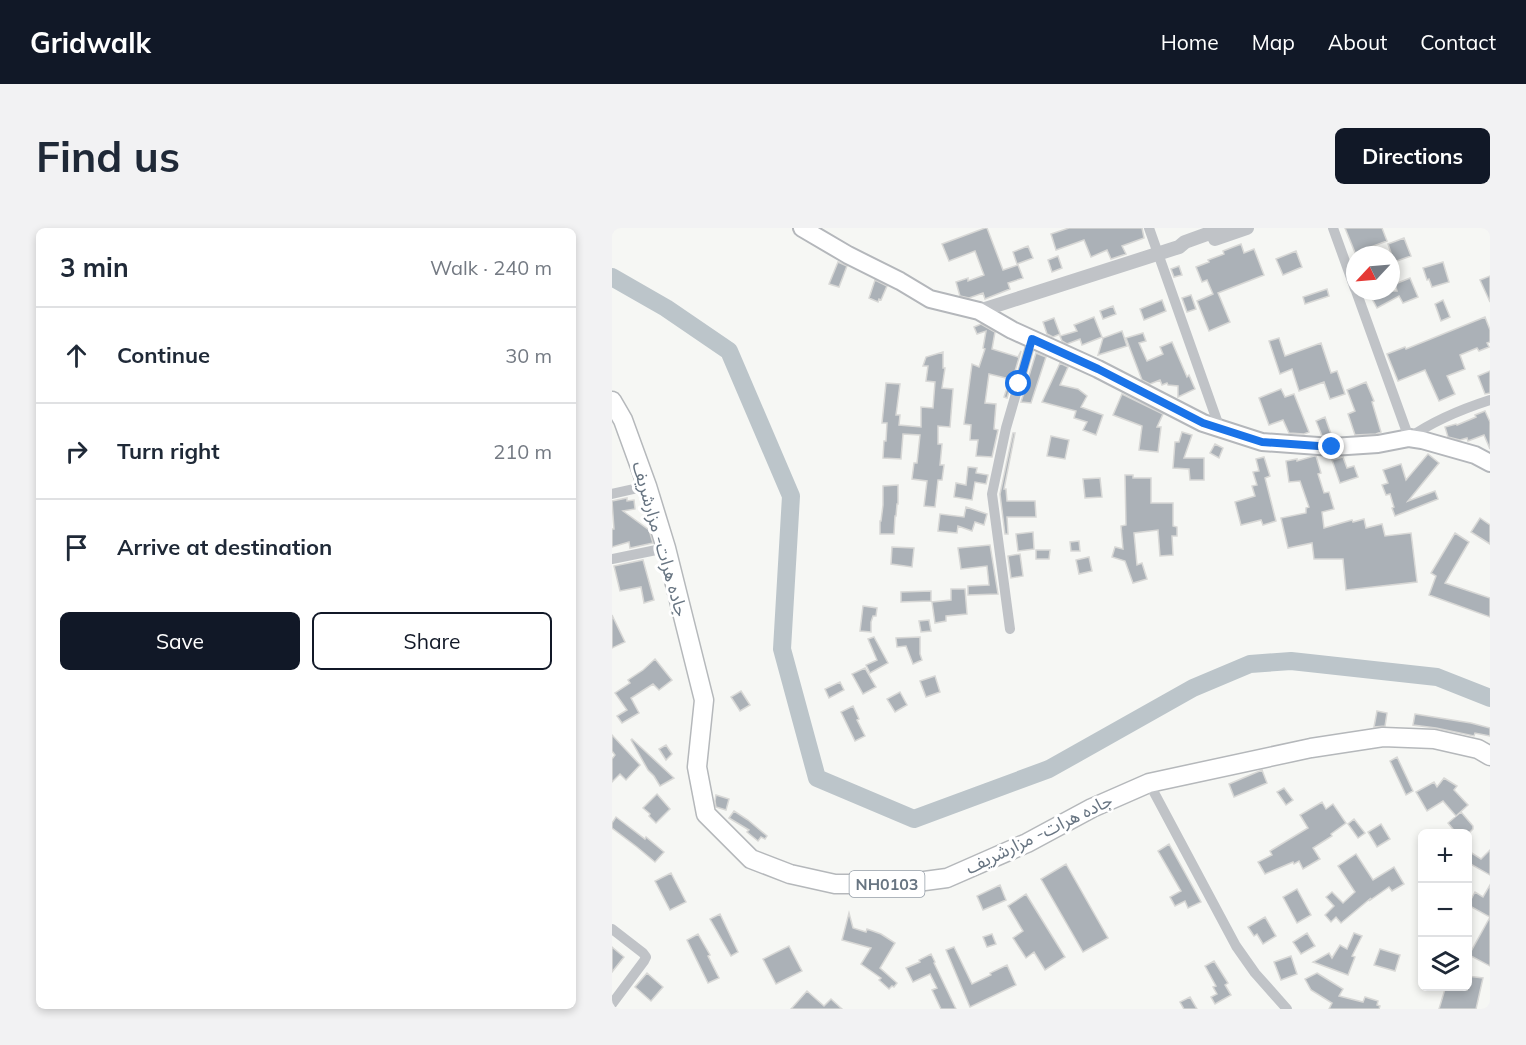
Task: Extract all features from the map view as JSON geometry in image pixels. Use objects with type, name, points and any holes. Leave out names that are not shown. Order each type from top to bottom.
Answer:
[{"type":"highway","name":"جاده هرات- مزارشریف","points":[[612,401],[648,486],[704,700],[697,767],[706,814],[751,859],[790,874],[835,884],[902,884],[947,878],[1027,843],[1092,808],[1149,783],[1311,748],[1383,737],[1434,739],[1478,749],[1490,756]]},
{"type":"main road","points":[[802,228],[930,299],[979,311],[1012,330],[1098,369],[1203,423],[1220,429],[1262,442],[1332,447],[1378,444],[1409,438],[1475,455],[1490,463]]},
{"type":"street","points":[[1149,228],[1220,429]]},
{"type":"street","points":[[1179,248],[1185,242],[1224,228]]},
{"type":"street","points":[[979,311],[1247,228]]},
{"type":"street","points":[[1333,228],[1346,265]]},
{"type":"street","points":[[1359,300],[1409,438],[1426,427],[1490,400]]},
{"type":"street","points":[[1010,629],[993,494],[1006,428],[1032,339]]},
{"type":"street","points":[[612,494],[648,486]]},
{"type":"street","points":[[612,559],[666,548]]},
{"type":"street","points":[[1149,783],[1236,946],[1255,973],[1287,1009]]},
{"type":"street","points":[[612,929],[646,957],[612,1004]]},
{"type":"building","points":[[987,228],[1003,270],[1018,265],[1023,278],[1008,283],[1010,289],[985,299],[983,293],[969,298],[960,296],[956,282],[968,278],[968,281],[984,275],[975,251],[949,261],[942,244]]},
{"type":"building","points":[[1069,228],[1142,228],[1144,238],[1122,246],[1126,254],[1111,259],[1107,250],[1091,257],[1084,240],[1056,250],[1051,234]]},
{"type":"building","points":[[1345,228],[1382,228],[1387,241],[1373,246],[1352,246]]},
{"type":"building","points":[[1404,238],[1411,256],[1400,260],[1400,246],[1389,246],[1388,244]]},
{"type":"building","points":[[1241,244],[1244,253],[1254,249],[1264,275],[1218,293],[1230,322],[1209,331],[1197,301],[1213,294],[1207,280],[1202,282],[1196,267],[1224,254],[1223,251]]},
{"type":"building","points":[[1028,246],[1033,258],[1017,264],[1013,252]]},
{"type":"building","points":[[1296,251],[1302,267],[1283,275],[1276,259]]},
{"type":"building","points":[[1058,256],[1062,268],[1052,272],[1048,260]]},
{"type":"building","points":[[838,262],[847,266],[839,287],[829,284]]},
{"type":"building","points":[[1443,262],[1449,282],[1432,287],[1423,268]]},
{"type":"building","points":[[1179,266],[1182,275],[1174,277],[1171,269]]},
{"type":"building","points":[[1490,276],[1490,302],[1480,280]]},
{"type":"building","points":[[1410,278],[1418,297],[1403,303],[1400,298],[1400,282]]},
{"type":"building","points":[[875,280],[887,286],[878,302],[869,298]]},
{"type":"building","points":[[1327,289],[1329,296],[1305,304],[1303,297]]},
{"type":"building","points":[[1191,295],[1196,309],[1187,312],[1182,298]]},
{"type":"building","points":[[1162,300],[1166,311],[1144,320],[1140,309]]},
{"type":"building","points":[[1373,300],[1392,300],[1377,308]]},
{"type":"building","points":[[1443,300],[1450,317],[1441,321],[1435,304]]},
{"type":"building","points":[[1113,306],[1116,314],[1103,319],[1100,311]]},
{"type":"building","points":[[1094,317],[1102,337],[1082,345],[1080,339],[1067,344],[1062,341],[1060,336],[1077,331],[1074,325]]},
{"type":"building","points":[[1485,317],[1490,330],[1490,342],[1487,343],[1489,347],[1479,351],[1477,348],[1460,355],[1465,369],[1447,376],[1455,394],[1439,401],[1425,370],[1398,381],[1387,354],[1405,347],[1406,349]]},
{"type":"building","points":[[1054,318],[1060,334],[1053,337],[1047,334],[1043,322]]},
{"type":"building","points":[[981,324],[995,332],[992,349],[1018,357],[1021,351],[1007,398],[1004,397],[1010,379],[989,374],[985,403],[996,404],[994,429],[998,430],[992,457],[976,456],[978,440],[970,440],[971,425],[964,424],[972,364],[979,367],[985,349],[983,348],[986,331],[977,334],[974,327]]},
{"type":"building","points":[[1122,331],[1127,346],[1098,355],[1103,338]]},
{"type":"building","points":[[1143,333],[1146,341],[1139,343],[1147,361],[1163,354],[1160,347],[1172,342],[1187,377],[1189,375],[1195,389],[1178,397],[1178,386],[1167,383],[1162,385],[1160,380],[1150,384],[1142,380],[1126,338]]},
{"type":"building","points":[[1279,338],[1285,356],[1321,343],[1331,373],[1337,371],[1345,394],[1330,399],[1324,382],[1299,391],[1292,369],[1280,374],[1269,341]]},
{"type":"building","points":[[943,352],[943,368],[945,368],[942,388],[953,389],[950,427],[938,426],[938,444],[942,444],[940,465],[944,465],[942,480],[938,480],[935,507],[924,506],[927,481],[912,479],[914,463],[917,463],[920,435],[903,434],[901,459],[883,458],[887,423],[882,423],[886,383],[900,384],[896,415],[900,415],[899,425],[921,427],[921,407],[933,408],[935,382],[926,381],[928,366],[923,366],[926,357]]},
{"type":"building","points":[[1036,353],[1046,357],[1031,403],[1021,402]]},
{"type":"building","points":[[1060,363],[1068,367],[1060,385],[1078,389],[1087,396],[1081,407],[1103,415],[1096,435],[1083,430],[1087,422],[1074,418],[1076,411],[1042,402]]},
{"type":"building","points":[[1490,371],[1490,393],[1485,394],[1478,376]]},
{"type":"building","points":[[1366,382],[1374,401],[1372,402],[1381,432],[1355,435],[1348,414],[1355,411],[1347,390]]},
{"type":"building","points":[[1281,389],[1285,397],[1294,394],[1309,432],[1289,433],[1283,420],[1269,425],[1259,398]]},
{"type":"building","points":[[1122,394],[1163,414],[1157,427],[1161,427],[1158,452],[1139,450],[1142,426],[1113,415]]},
{"type":"building","points":[[1485,411],[1490,422],[1490,449],[1484,435],[1468,441],[1467,438],[1460,440],[1448,437],[1445,427],[1457,425]]},
{"type":"building","points":[[1325,417],[1331,434],[1322,436],[1316,421]]},
{"type":"building","points":[[1182,432],[1192,435],[1184,458],[1204,458],[1204,480],[1190,480],[1189,469],[1173,468],[1175,442],[1179,442]]},
{"type":"building","points":[[1013,433],[1015,433],[1004,489],[1006,489],[1007,501],[1035,501],[1036,517],[1007,517],[1008,534],[1005,534],[1000,494]]},
{"type":"building","points":[[1051,436],[1069,440],[1065,459],[1047,456]]},
{"type":"building","points":[[1215,444],[1223,448],[1219,458],[1210,453]]},
{"type":"building","points":[[1428,454],[1439,463],[1408,501],[1435,491],[1438,499],[1395,516],[1390,494],[1386,495],[1382,485],[1388,483],[1383,470],[1401,464],[1406,480]]},
{"type":"building","points":[[1316,456],[1321,473],[1318,474],[1324,493],[1329,492],[1334,509],[1322,512],[1324,528],[1364,519],[1366,528],[1382,524],[1385,536],[1411,533],[1417,582],[1346,590],[1343,559],[1314,559],[1312,543],[1288,548],[1281,518],[1306,513],[1306,508],[1309,507],[1300,481],[1289,482],[1286,461],[1297,459],[1297,461]]},
{"type":"building","points":[[1264,457],[1270,476],[1265,478],[1276,521],[1263,525],[1261,520],[1241,525],[1235,502],[1255,496],[1252,486],[1257,485],[1253,472],[1259,471],[1256,459]]},
{"type":"building","points":[[1343,457],[1347,468],[1354,466],[1358,477],[1340,483],[1332,460]]},
{"type":"building","points":[[968,467],[977,468],[976,473],[988,475],[986,484],[975,482],[972,500],[954,497],[956,483],[966,485]]},
{"type":"building","points":[[1125,475],[1133,475],[1133,478],[1151,478],[1151,503],[1173,503],[1173,526],[1177,527],[1177,536],[1172,536],[1173,555],[1160,556],[1158,530],[1134,533],[1137,565],[1142,563],[1147,579],[1133,583],[1125,561],[1112,557],[1115,547],[1123,549],[1121,526],[1126,525]]},
{"type":"building","points":[[1100,478],[1102,497],[1085,498],[1083,479]]},
{"type":"building","points":[[898,485],[894,534],[880,534],[883,486]]},
{"type":"building","points":[[627,498],[627,501],[634,500],[635,509],[623,511],[649,530],[653,543],[630,548],[629,542],[612,547],[612,529],[614,529],[612,501]]},
{"type":"building","points":[[966,507],[987,514],[984,525],[975,522],[972,531],[958,526],[957,533],[938,531],[940,514],[964,517]]},
{"type":"building","points":[[1480,518],[1490,525],[1490,544],[1471,532]]},
{"type":"building","points":[[1033,532],[1034,549],[1018,551],[1016,534]]},
{"type":"building","points":[[1455,533],[1469,542],[1445,583],[1490,598],[1490,617],[1429,595],[1436,576],[1431,573]]},
{"type":"building","points":[[1079,541],[1080,551],[1071,551],[1070,542]]},
{"type":"building","points":[[990,545],[998,594],[968,595],[968,586],[989,585],[987,566],[961,569],[958,548]]},
{"type":"building","points":[[892,547],[914,548],[912,567],[891,564]]},
{"type":"building","points":[[1036,550],[1050,550],[1049,559],[1036,559]]},
{"type":"building","points":[[1020,554],[1023,576],[1011,578],[1008,556]]},
{"type":"building","points":[[1089,557],[1092,571],[1079,574],[1076,560]]},
{"type":"building","points":[[643,560],[654,600],[644,603],[641,587],[620,591],[614,566]]},
{"type":"building","points":[[951,589],[965,589],[967,614],[946,616],[946,621],[935,623],[932,602],[951,600]]},
{"type":"building","points":[[931,591],[931,601],[901,602],[901,592]]},
{"type":"building","points":[[863,606],[877,608],[876,616],[873,616],[871,622],[871,632],[860,631]]},
{"type":"building","points":[[612,615],[625,642],[612,648]]},
{"type":"building","points":[[929,620],[931,631],[921,632],[919,621]]},
{"type":"building","points":[[874,637],[888,663],[870,673],[866,665],[877,660],[868,639]]},
{"type":"building","points":[[920,637],[922,660],[913,664],[906,646],[897,647],[896,638]]},
{"type":"building","points":[[655,659],[672,680],[659,690],[653,684],[631,698],[639,713],[622,723],[617,716],[627,710],[615,693],[630,683],[628,680]]},
{"type":"building","points":[[865,668],[876,687],[863,694],[852,674]]},
{"type":"building","points":[[935,676],[940,692],[926,697],[920,681]]},
{"type":"building","points":[[840,682],[844,690],[829,698],[825,689]]},
{"type":"building","points":[[741,691],[750,705],[740,711],[731,697]]},
{"type":"building","points":[[900,692],[907,705],[895,712],[887,699]]},
{"type":"building","points":[[853,706],[865,736],[855,741],[841,712]]},
{"type":"building","points":[[1377,711],[1387,713],[1385,726],[1374,727]]},
{"type":"building","points":[[1415,714],[1490,728],[1490,736],[1475,733],[1474,736],[1413,725]]},
{"type":"building","points":[[612,735],[640,765],[626,780],[620,774],[612,782],[612,759],[615,755],[612,751]]},
{"type":"building","points":[[632,739],[674,778],[660,786],[648,770]]},
{"type":"building","points":[[666,745],[672,754],[666,760],[659,749]]},
{"type":"building","points":[[1397,757],[1413,791],[1406,795],[1390,761]]},
{"type":"building","points":[[1262,770],[1267,783],[1234,797],[1229,784]]},
{"type":"building","points":[[1444,778],[1457,786],[1454,790],[1468,805],[1456,816],[1443,801],[1427,811],[1416,792],[1434,782],[1437,787]]},
{"type":"building","points":[[1284,788],[1293,800],[1286,805],[1277,792]]},
{"type":"building","points":[[657,794],[670,809],[656,823],[643,808]]},
{"type":"building","points":[[716,795],[729,799],[726,810],[716,807]]},
{"type":"building","points":[[1322,802],[1326,809],[1333,804],[1346,823],[1331,834],[1332,836],[1313,848],[1320,859],[1303,869],[1299,861],[1265,874],[1258,862],[1272,855],[1270,851],[1308,828],[1300,815]]},
{"type":"building","points":[[734,811],[767,836],[765,839],[761,837],[758,841],[747,832],[749,830],[729,818]]},
{"type":"building","points":[[1461,812],[1473,829],[1453,829],[1448,823]]},
{"type":"building","points":[[616,817],[664,852],[655,862],[612,828]]},
{"type":"building","points":[[1354,819],[1365,833],[1358,838],[1348,824]]},
{"type":"building","points":[[1381,824],[1390,839],[1377,847],[1368,832]]},
{"type":"building","points":[[1169,844],[1201,902],[1188,908],[1185,901],[1175,906],[1170,897],[1181,891],[1158,851]]},
{"type":"building","points":[[1490,850],[1490,875],[1472,865],[1472,853],[1481,859]]},
{"type":"building","points":[[1356,854],[1373,880],[1394,867],[1404,884],[1392,891],[1389,887],[1369,901],[1371,898],[1341,923],[1336,917],[1331,922],[1325,915],[1334,906],[1326,897],[1332,892],[1343,903],[1355,892],[1338,866]]},
{"type":"building","points":[[1066,864],[1108,938],[1083,952],[1041,879]]},
{"type":"building","points":[[671,873],[686,902],[670,910],[655,881]]},
{"type":"building","points":[[1000,885],[1006,900],[983,910],[977,896]]},
{"type":"building","points":[[1490,885],[1490,917],[1472,907],[1472,898],[1475,892],[1483,897]]},
{"type":"building","points":[[1297,889],[1311,915],[1297,923],[1283,897]]},
{"type":"building","points":[[1026,894],[1065,957],[1045,970],[1034,952],[1026,958],[1013,938],[1023,931],[1008,906]]},
{"type":"building","points":[[849,913],[853,928],[866,932],[867,929],[881,934],[895,943],[880,968],[897,983],[894,987],[889,989],[879,980],[881,978],[861,964],[871,948],[842,940]]},
{"type":"building","points":[[720,914],[738,952],[731,956],[710,919]]},
{"type":"building","points":[[1265,917],[1276,936],[1263,944],[1257,934],[1254,936],[1248,927]]},
{"type":"building","points":[[1490,917],[1490,966],[1472,957],[1472,950]]},
{"type":"building","points":[[1307,933],[1315,946],[1301,954],[1293,942]]},
{"type":"building","points":[[1354,933],[1362,936],[1352,956],[1355,957],[1348,975],[1313,962],[1329,953],[1332,958],[1340,945],[1347,949]]},
{"type":"building","points":[[698,934],[719,978],[708,983],[687,940]]},
{"type":"building","points":[[992,934],[996,944],[987,947],[983,937]]},
{"type":"building","points":[[789,946],[802,971],[776,984],[763,959]]},
{"type":"building","points":[[612,947],[624,957],[612,972]]},
{"type":"building","points":[[954,947],[972,984],[1007,965],[1016,985],[970,1007],[946,950]]},
{"type":"building","points":[[1380,949],[1400,955],[1395,971],[1374,965]]},
{"type":"building","points":[[931,954],[956,1009],[941,1009],[932,990],[937,988],[930,974],[913,982],[906,968]]},
{"type":"building","points":[[1291,956],[1297,974],[1281,980],[1274,962]]},
{"type":"building","points":[[1214,961],[1228,983],[1225,985],[1231,995],[1215,1004],[1211,997],[1217,994],[1213,987],[1216,986],[1205,966]]},
{"type":"building","points":[[647,973],[663,987],[651,1001],[635,987]]},
{"type":"building","points":[[1317,973],[1343,989],[1339,996],[1363,1002],[1365,997],[1378,1001],[1379,1009],[1329,1009],[1332,1003],[1311,990],[1305,979]]},
{"type":"building","points":[[1472,977],[1483,978],[1476,1009],[1439,1009],[1444,991],[1472,991]]},
{"type":"building","points":[[807,991],[824,1006],[831,999],[842,1009],[791,1009]]},
{"type":"building","points":[[1190,997],[1197,1009],[1184,1009],[1180,1002]]},
{"type":"waterway","points":[[612,277],[666,308],[729,351],[791,496],[782,649],[817,778],[914,819],[1049,769],[1193,688],[1250,664],[1291,661],[1437,677],[1490,698]]},
{"type":"route","points":[[1019,384],[1032,339],[1098,369],[1203,423],[1262,442],[1332,447]]}]
